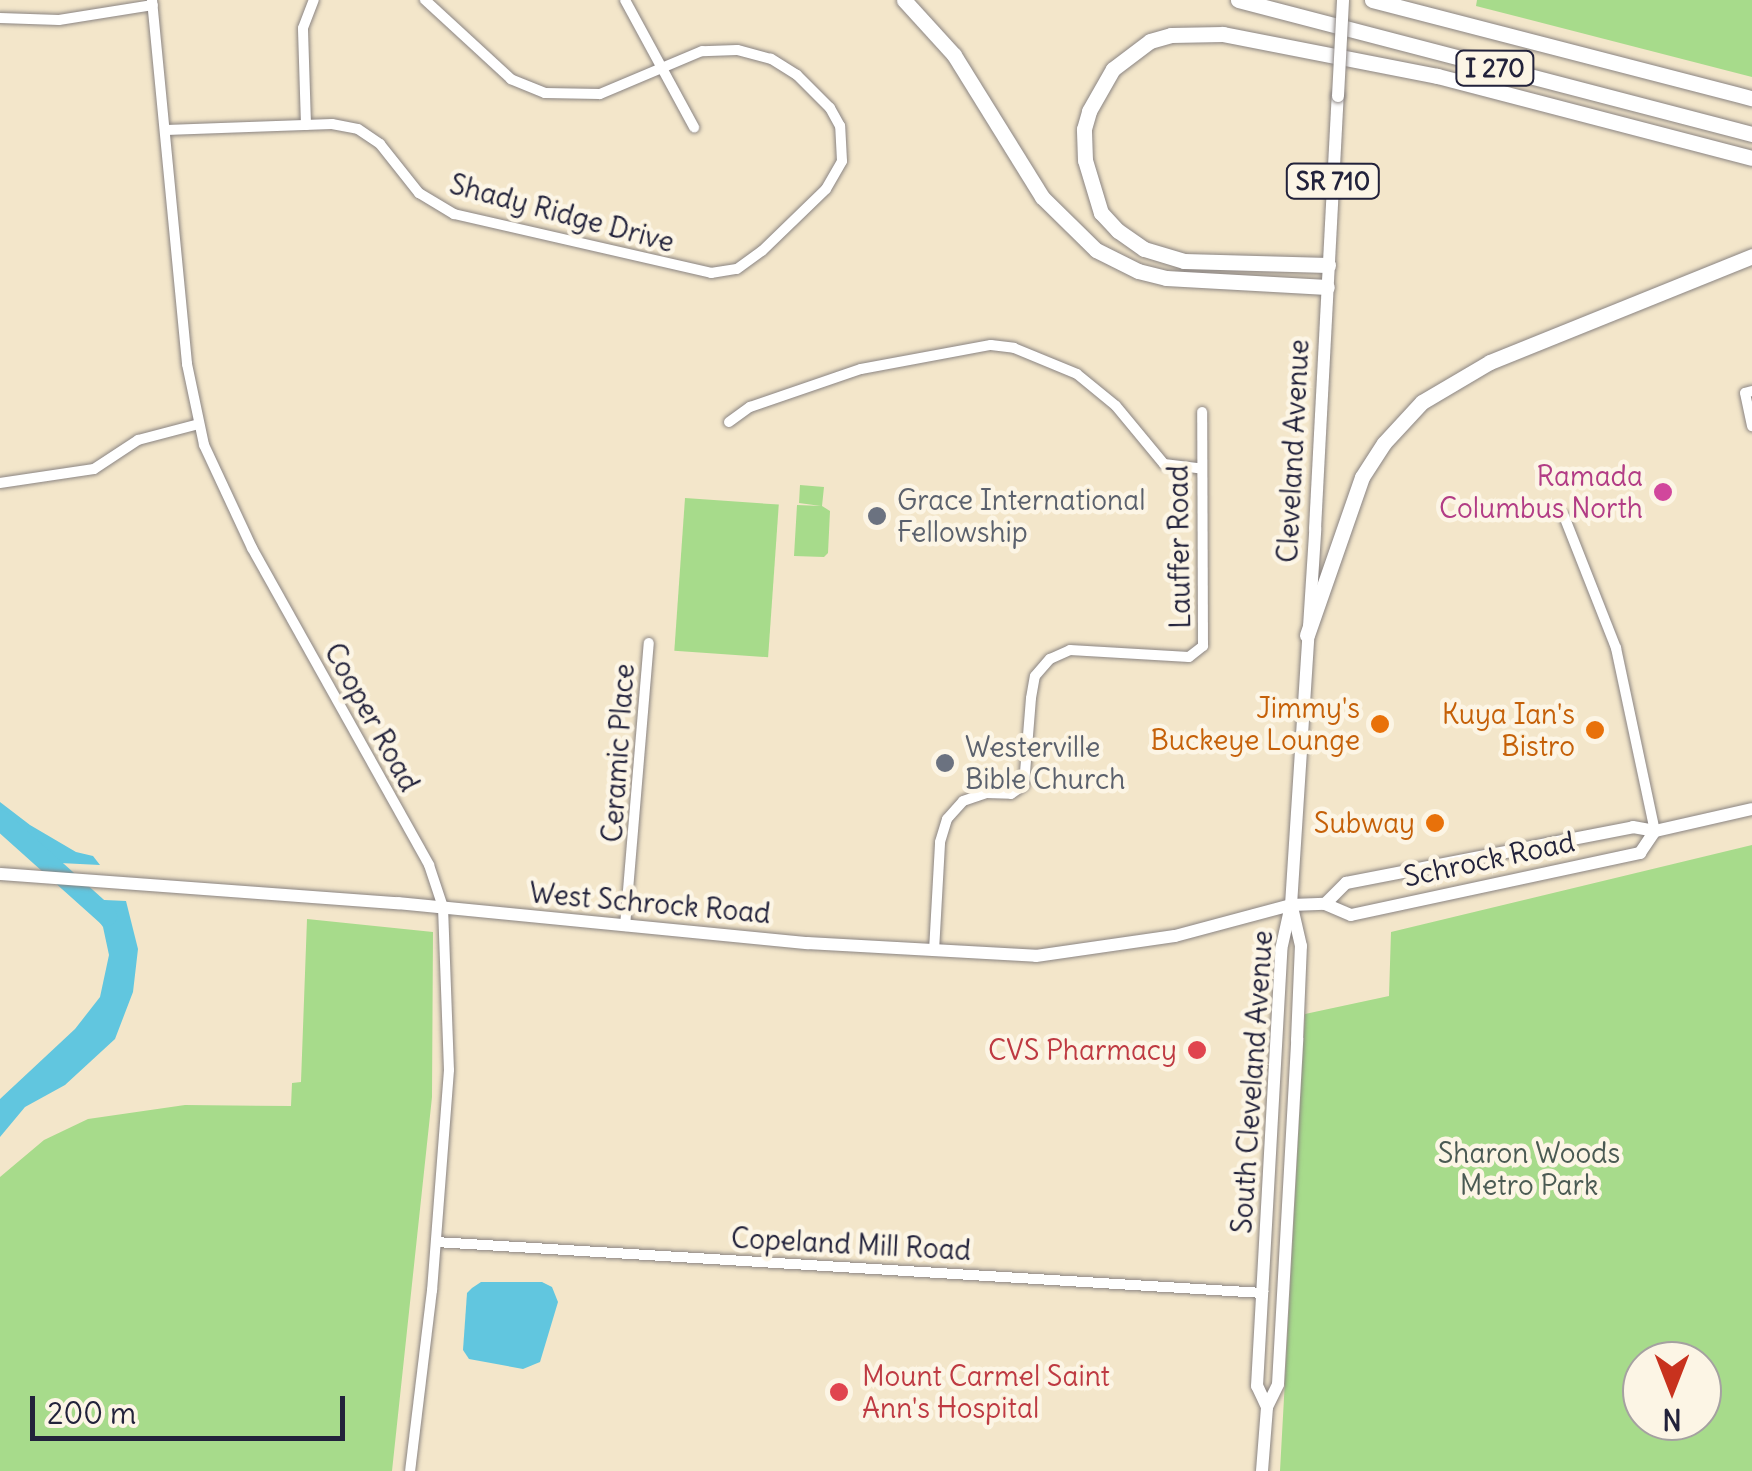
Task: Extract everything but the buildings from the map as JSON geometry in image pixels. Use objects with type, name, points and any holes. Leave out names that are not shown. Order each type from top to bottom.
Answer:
[{"type":"highway","points":[[904,0],[954,54],[1042,197],[1096,250],[1138,272],[1166,278],[1327,287]]},
{"type":"highway","name":"I 270","points":[[1238,0],[1752,134]]},
{"type":"highway","name":"I 270","points":[[1372,0],[1752,98]]},
{"type":"highway","points":[[1328,265],[1184,261],[1144,250],[1118,231],[1101,212],[1085,160],[1084,129],[1089,110],[1113,70],[1150,41],[1171,35],[1223,34],[1437,76],[1752,158]]},
{"type":"highway","points":[[1307,635],[1362,478],[1384,443],[1422,402],[1490,362],[1752,256]]},
{"type":"main road","name":"Cleveland Avenue","points":[[1291,905],[1344,0]]},
{"type":"main road","name":"Schrock Road","points":[[1325,904],[1346,883],[1633,827],[1655,831],[1752,809]]},
{"type":"main road","name":"Schrock Road","points":[[1291,905],[1325,904],[1351,914],[1640,853],[1655,831]]},
{"type":"main road","name":"West Schrock Road","points":[[0,874],[934,951],[1036,956],[1122,946],[1291,905]]},
{"type":"main road","name":"South Cleveland Avenue","points":[[1266,1407],[1256,1386],[1281,950],[1291,905]]},
{"type":"main road","name":"South Cleveland Avenue","points":[[1262,1471],[1266,1407],[1278,1384],[1297,1040],[1301,946],[1291,905]]},
{"type":"street","points":[[306,125],[303,28],[314,0]]},
{"type":"street","points":[[425,0],[511,79],[546,93],[600,94],[662,66]]},
{"type":"street","points":[[437,10],[447,0]]},
{"type":"street","points":[[624,0],[694,127]]},
{"type":"street","points":[[0,18],[59,20],[152,2]]},
{"type":"street","name":"Cooper Road","points":[[152,2],[187,364],[199,424],[237,520],[429,866],[444,908],[449,1070],[436,1242],[410,1471]]},
{"type":"street","name":"Shady Ridge Drive","points":[[166,130],[306,125],[358,129],[380,144],[419,193],[454,214],[695,271],[727,272],[746,264],[826,189],[842,161],[840,126],[818,94],[772,60],[737,50],[702,51],[662,66]]},
{"type":"street","points":[[729,422],[750,407],[861,369],[990,345],[1014,348],[1077,374],[1116,406],[1164,464],[1199,468]]},
{"type":"street","points":[[1752,391],[1746,393],[1752,426]]},
{"type":"street","name":"Lauffer Road","points":[[934,951],[940,842],[947,819],[963,801],[986,793],[1010,794],[1024,785],[1030,698],[1036,676],[1050,659],[1070,650],[1189,657],[1203,646],[1199,468],[1202,412]]},
{"type":"street","points":[[0,483],[94,469],[138,440],[199,424]]},
{"type":"street","points":[[1564,516],[1616,648],[1655,831]]},
{"type":"street","name":"Ceramic Place","points":[[625,926],[649,643]]},
{"type":"street","name":"Copeland Mill Road","points":[[436,1242],[1262,1293]]},
{"type":"green space","points":[[1477,0],[1752,0],[1752,77],[1476,6]]},
{"type":"green space","points":[[800,485],[824,487],[822,506],[830,511],[828,553],[824,557],[794,556],[797,505],[821,506],[799,503]]},
{"type":"green space","points":[[685,498],[779,505],[768,657],[674,651]]},
{"type":"green space","name":"Sharon Woods Metro Park","points":[[1752,845],[1752,1471],[1280,1471],[1305,1014],[1389,996],[1391,932]]},
{"type":"green space","points":[[307,919],[433,932],[432,1097],[392,1471],[0,1471],[0,1177],[44,1140],[88,1119],[185,1105],[291,1106],[292,1083],[301,1082]]},
{"type":"water","points":[[0,802],[76,852],[93,856],[100,865],[40,862],[0,823]]},
{"type":"water","points":[[83,899],[126,901],[138,949],[133,992],[115,1039],[65,1085],[25,1107],[0,1137],[0,1099],[75,1029],[100,997],[109,955],[103,927]]},
{"type":"water","points":[[481,1282],[542,1282],[552,1287],[558,1302],[540,1362],[523,1369],[469,1359],[463,1350],[467,1293]]},
{"type":"waterway","points":[[0,820],[107,916]]},
{"type":"place","name":"Ramada Columbus North","points":[[1663,492]]},
{"type":"place","name":"Grace International Fellowship","points":[[877,516]]},
{"type":"place","name":"Jimmy's Buckeye Lounge","points":[[1380,724]]},
{"type":"place","name":"Kuya Ian's Bistro","points":[[1595,730]]},
{"type":"place","name":"Westerville Bible Church","points":[[945,763]]},
{"type":"place","name":"Subway","points":[[1435,823]]},
{"type":"place","name":"CVS Pharmacy","points":[[1197,1050]]},
{"type":"place","name":"Mount Carmel Saint Ann's Hospital","points":[[839,1392]]}]
